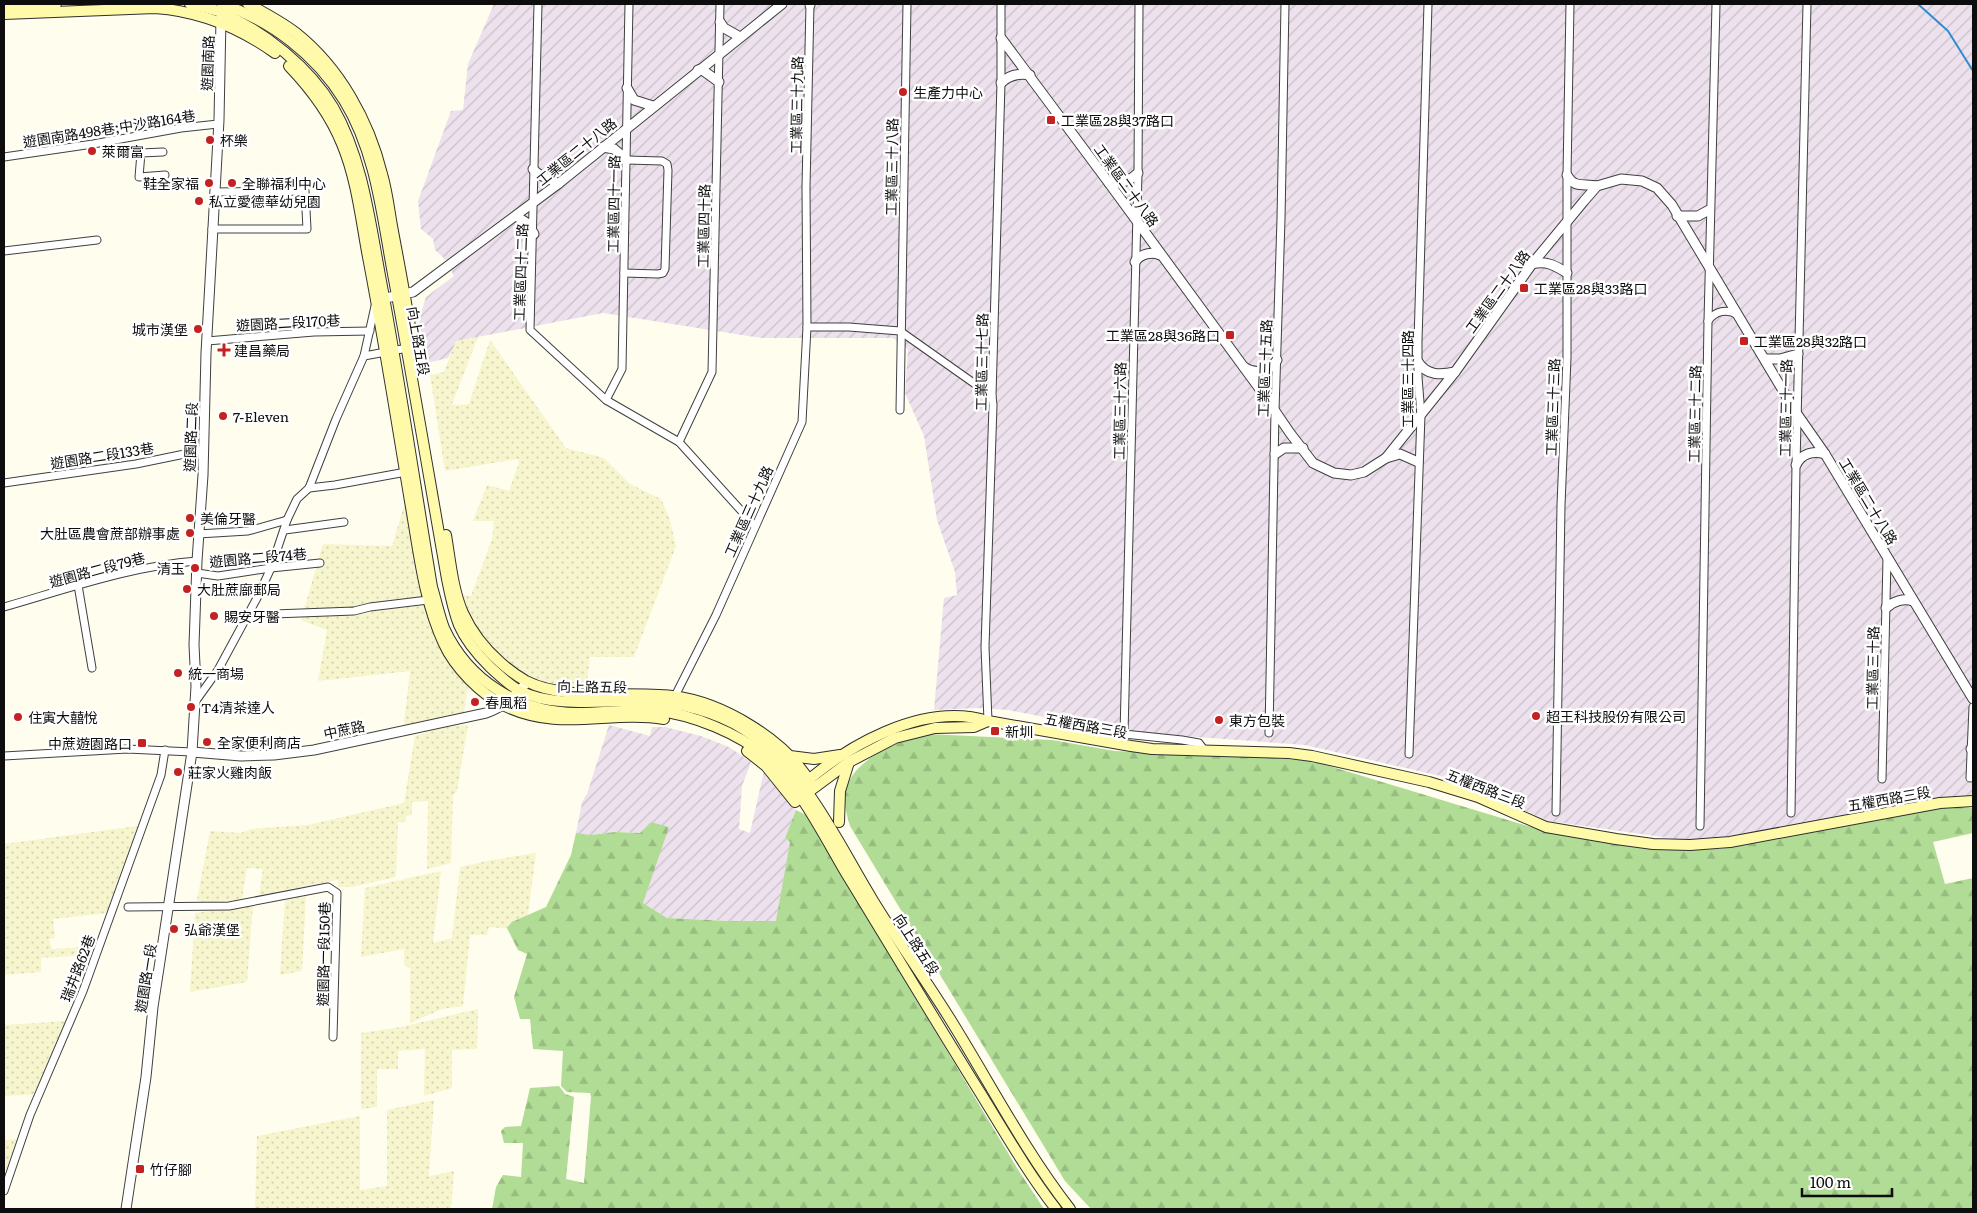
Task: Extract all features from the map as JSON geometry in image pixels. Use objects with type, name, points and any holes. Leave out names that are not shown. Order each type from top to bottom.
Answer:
[{"type":"main road","points":[[4,6],[56,4]]},
{"type":"main road","points":[[190,4],[222,11]]},
{"type":"main road","name":"向上路五段","points":[[248,4],[269,15],[297,34],[325,61],[357,108],[368,130],[382,174],[447,579],[454,610],[468,640],[481,658],[520,691],[543,698],[573,702],[640,700],[690,706],[737,725],[756,738],[780,759],[949,1017],[1037,1163],[1070,1209]]},
{"type":"main road","points":[[4,14],[156,8],[195,14],[222,11]]},
{"type":"main road","name":"向上路五段","points":[[222,11],[240,10],[265,22],[300,48],[319,67],[345,102],[363,138],[373,173],[401,296]]},
{"type":"main road","name":"向上路五段","points":[[222,11],[260,34],[284,52],[311,78],[332,106],[343,126],[354,157],[432,586],[439,614],[452,643],[469,666],[500,692],[507,702]]},
{"type":"main road","name":"向上路五段","points":[[410,348],[461,610],[474,634],[487,652],[527,682],[557,691],[675,696],[724,712],[739,718],[765,734],[790,756],[802,791],[954,1050],[1027,1168],[1056,1209]]},
{"type":"main road","name":"向上路五段","points":[[389,351],[406,472],[428,600],[438,631],[452,660],[489,696],[507,702],[576,713],[618,710],[659,711],[688,717],[719,729],[744,742],[767,757],[802,791]]},
{"type":"main road","name":"五權西路三段","points":[[802,791],[846,758],[890,729],[931,718],[972,716],[988,722],[1130,746],[1289,753],[1351,764],[1429,782],[1478,797],[1546,827],[1653,844],[1690,845],[1730,842],[1940,803],[1973,801]]},
{"type":"main road","points":[[790,756],[814,759],[846,758],[840,791],[839,822]]},
{"type":"street","name":"工業區四十二路","points":[[538,4],[533,169],[534,234],[530,330],[606,400],[679,442],[755,526]]},
{"type":"street","name":"工業區四十一路","points":[[606,400],[622,369],[629,4]]},
{"type":"street","name":"工業區四十路","points":[[679,442],[712,372],[720,4]]},
{"type":"street","name":"工業區二十八路","points":[[380,299],[413,292],[558,184],[782,4]]},
{"type":"street","name":"工業區三十九路","points":[[675,696],[716,615],[802,422],[807,327],[806,186],[810,4]]},
{"type":"street","name":"工業區三十八路","points":[[900,410],[900,331],[908,4]]},
{"type":"street","name":"工業區三十七路","points":[[988,722],[985,647],[991,489],[1001,83],[1001,4]]},
{"type":"street","name":"工業區三十六路","points":[[1139,4],[1138,173],[1124,734],[1199,743],[1205,750]]},
{"type":"street","name":"工業區三十五路","points":[[1269,733],[1285,4]]},
{"type":"street","name":"工業區三十四路","points":[[1408,754],[1421,415],[1418,362],[1428,4]]},
{"type":"street","name":"工業區三十三路","points":[[1556,812],[1561,505],[1567,358],[1567,175],[1570,4]]},
{"type":"street","name":"工業區三十二路","points":[[1700,826],[1710,268],[1709,210],[1716,4]]},
{"type":"street","name":"工業區三十一路","points":[[1791,813],[1798,354],[1807,4]]},
{"type":"street","name":"遊園南路","points":[[218,124],[222,11]]},
{"type":"street","points":[[720,22],[724,28],[740,37]]},
{"type":"street","name":"工業區二十八路","points":[[1001,38],[1109,182],[1160,255],[1313,463],[1340,474],[1351,475],[1364,472],[1386,458],[1455,372],[1532,264],[1597,186],[1621,179],[1642,181],[1662,193],[1672,205],[1766,359],[1797,414],[1825,454],[1973,699]]},
{"type":"street","points":[[698,70],[706,71],[719,82]]},
{"type":"street","points":[[1001,83],[1005,78],[1014,75],[1030,75]]},
{"type":"street","points":[[627,88],[634,100],[653,106]]},
{"type":"street","name":"遊園南路498巷;中沙路164巷","points":[[4,157],[93,144],[172,129],[218,124]]},
{"type":"street","name":"遊園路二段","points":[[192,752],[195,703],[194,645],[198,534],[204,450],[207,341],[218,124]]},
{"type":"street","points":[[603,147],[614,149],[627,160],[662,161],[667,164],[665,269],[663,273],[658,274],[624,273]]},
{"type":"street","points":[[163,152],[141,153],[139,177],[165,175]]},
{"type":"street","points":[[533,169],[540,176],[552,178],[558,184]]},
{"type":"street","points":[[1109,182],[1118,184],[1131,179],[1138,173]]},
{"type":"street","points":[[1567,175],[1577,185],[1597,186]]},
{"type":"street","points":[[212,229],[307,230],[305,191],[214,192]]},
{"type":"street","points":[[1678,216],[1698,216],[1709,210]]},
{"type":"street","points":[[516,216],[527,223],[534,234]]},
{"type":"street","points":[[4,251],[97,240]]},
{"type":"street","points":[[1135,262],[1137,258],[1144,255],[1154,253],[1160,255]]},
{"type":"street","points":[[1532,264],[1549,263],[1567,273]]},
{"type":"street","points":[[195,703],[218,670],[271,568],[287,520],[297,499],[309,488],[322,452],[364,356],[380,299]]},
{"type":"street","points":[[1708,321],[1711,316],[1722,311],[1738,316]]},
{"type":"street","points":[[807,327],[849,327],[900,331],[992,396]]},
{"type":"street","name":"遊園路二段170巷","points":[[207,341],[314,332],[370,331]]},
{"type":"street","points":[[364,356],[410,348]]},
{"type":"street","points":[[1766,359],[1780,359],[1798,354]]},
{"type":"street","points":[[1242,365],[1248,369],[1260,372],[1271,367],[1277,360]]},
{"type":"street","points":[[1418,362],[1425,370],[1435,374],[1455,372]]},
{"type":"street","points":[[1275,454],[1284,448],[1302,448]]},
{"type":"street","name":"遊園路二段133巷","points":[[4,483],[136,464],[204,450]]},
{"type":"street","points":[[1796,465],[1799,459],[1806,454],[1818,452],[1825,454]]},
{"type":"street","points":[[1386,458],[1400,454],[1418,462]]},
{"type":"street","points":[[309,488],[406,472]]},
{"type":"street","points":[[198,534],[248,531],[287,520]]},
{"type":"street","points":[[285,530],[344,522]]},
{"type":"street","name":"工業區三十路","points":[[1882,779],[1887,558]]},
{"type":"street","name":"遊園路二段79巷","points":[[4,607],[78,585],[168,563],[197,561]]},
{"type":"street","name":"遊園路二段74巷","points":[[197,573],[218,576],[271,568],[320,564]]},
{"type":"street","points":[[78,585],[92,668]]},
{"type":"street","points":[[246,615],[354,611],[370,607],[428,600]]},
{"type":"street","points":[[1886,608],[1899,601],[1913,601]]},
{"type":"street","name":"中蔗路","points":[[4,756],[127,749],[241,756],[290,753],[323,748],[486,713],[507,702],[527,682]]},
{"type":"street","points":[[486,713],[489,705],[489,696]]},
{"type":"street","points":[[1970,778],[1973,707]]},
{"type":"street","name":"瑞井路62巷","points":[[4,1191],[30,1115],[83,991],[161,775],[165,750]]},
{"type":"street","name":"遊園路一段","points":[[126,1209],[192,752]]},
{"type":"street","name":"遊園路一段150巷","points":[[170,906],[229,906],[328,887],[337,893],[333,1037]]},
{"type":"street","points":[[128,906],[170,906]]},
{"type":"shaded area","points":[[494,4],[1973,4],[1973,800],[1943,799],[1690,841],[1549,821],[1445,777],[1305,745],[1115,731],[1008,710],[979,708],[934,710],[944,598],[957,595],[955,572],[937,520],[924,436],[905,393],[908,349],[893,338],[761,338],[603,313],[457,341],[448,358],[427,363],[419,320],[426,297],[454,276],[446,260],[435,250],[433,239],[421,229],[418,201],[451,111],[463,110],[468,64]]},
{"type":"shaded area","points":[[609,725],[650,736],[652,727],[665,727],[701,736],[729,747],[751,762],[742,786],[739,829],[750,833],[764,771],[778,786],[796,810],[785,838],[790,842],[777,921],[667,918],[643,903],[668,826],[640,833],[615,832],[591,835],[576,833],[582,802],[587,794]]},
{"type":"green space","points":[[478,337],[452,404],[469,404],[490,340],[566,448],[604,458],[630,484],[661,499],[669,517],[676,546],[634,657],[590,657],[586,690],[552,684],[529,677],[491,648],[472,622],[462,595],[471,596],[492,539],[494,521],[473,521],[487,485],[509,491],[519,463],[518,459],[445,471],[430,375],[444,372],[456,341]]},
{"type":"green space","points":[[405,503],[420,584],[468,684],[464,715],[408,728],[404,723],[410,671],[318,681],[327,630],[301,620],[323,544],[392,546]]},
{"type":"green space","points":[[468,725],[457,791],[453,796],[451,863],[427,869],[428,801],[412,802],[412,815],[406,816],[406,822],[398,822],[396,877],[351,887],[338,887],[338,880],[259,895],[263,869],[247,868],[242,899],[206,904],[197,900],[210,831],[241,833],[251,829],[308,825],[404,803],[415,736],[445,727]]},
{"type":"green space","points":[[927,734],[1052,740],[1115,751],[1278,758],[1316,762],[1538,829],[1612,844],[1720,849],[1941,805],[1973,808],[1973,833],[1933,842],[1945,884],[1973,878],[1973,1209],[1091,1209],[1065,1181],[850,826],[845,807],[845,795],[848,783],[855,772],[865,762],[889,747]]},
{"type":"green space","points":[[796,810],[806,815],[1017,1168],[1044,1209],[492,1209],[496,1187],[503,1175],[521,1177],[523,1143],[504,1143],[501,1131],[505,1127],[521,1126],[530,1088],[559,1086],[565,1094],[574,1097],[566,1179],[584,1183],[590,1093],[567,1092],[561,1086],[563,1051],[533,1049],[530,1019],[520,1019],[514,997],[527,954],[518,950],[507,928],[512,922],[546,907],[571,855],[576,833],[591,835],[615,832],[640,833],[651,822],[669,827],[643,903],[667,918],[776,921],[790,842],[785,838]]},
{"type":"green space","points":[[145,825],[107,913],[53,919],[55,938],[49,939],[52,949],[87,947],[88,955],[41,958],[41,972],[4,975],[4,844]]},
{"type":"green space","points":[[536,853],[526,930],[489,927],[487,935],[470,935],[463,1006],[442,1009],[410,1023],[410,968],[404,965],[404,949],[361,957],[365,888],[441,871],[433,943],[452,938],[460,867]]},
{"type":"green space","points":[[306,896],[302,971],[280,975],[285,900]]},
{"type":"green space","points":[[253,905],[247,982],[190,992],[195,913]]},
{"type":"green space","points":[[478,1009],[477,1049],[452,1050],[452,1088],[424,1096],[425,1049],[398,1051],[398,1069],[377,1069],[377,1107],[361,1109],[361,1033],[401,1027]]},
{"type":"green space","points":[[67,1021],[39,1094],[4,1096],[4,1025]]},
{"type":"green space","points":[[434,1100],[429,1176],[454,1171],[451,1209],[255,1209],[257,1136],[360,1116],[360,1190],[387,1186],[387,1110]]},
{"type":"green space","points":[[17,1139],[4,1176],[4,1140]]},
{"type":"waterway","points":[[1918,4],[1948,31],[1973,71]]},
{"type":"place","name":"生產力中心","points":[[903,92]]},
{"type":"place","name":"工業區28與37路口","points":[[1051,120]]},
{"type":"place","name":"杯樂","points":[[210,140]]},
{"type":"place","name":"萊爾富","points":[[92,151]]},
{"type":"place","name":"鞋全家福","points":[[209,183]]},
{"type":"place","name":"全聯福利中心","points":[[232,183]]},
{"type":"place","name":"私立愛德華幼兒園","points":[[199,201]]},
{"type":"place","name":"工業區28與33路口","points":[[1524,288]]},
{"type":"place","name":"城市漢堡","points":[[198,329]]},
{"type":"place","name":"工業區28與36路口","points":[[1230,335]]},
{"type":"place","name":"工業區28與32路口","points":[[1744,341]]},
{"type":"place","name":"建昌藥局","points":[[224,350]]},
{"type":"place","name":"7-Eleven","points":[[223,416]]},
{"type":"place","name":"美倫牙醫","points":[[190,518]]},
{"type":"place","name":"大肚區農會蔗部辦事處","points":[[190,533]]},
{"type":"place","name":"清玉","points":[[195,568]]},
{"type":"place","name":"大肚蔗廍郵局","points":[[187,589]]},
{"type":"place","name":"賜安牙醫","points":[[214,616]]},
{"type":"place","name":"統一商場","points":[[178,673]]},
{"type":"place","name":"春風稻","points":[[475,702]]},
{"type":"place","name":"T4清茶達人","points":[[191,707]]},
{"type":"place","name":"超王科技股份有限公司","points":[[1536,716]]},
{"type":"place","name":"住寅大囍悅","points":[[18,717]]},
{"type":"place","name":"東方包裝","points":[[1219,720]]},
{"type":"place","name":"新圳","points":[[995,731]]},
{"type":"place","name":"全家便利商店","points":[[207,742]]},
{"type":"place","name":"中蔗遊園路口","points":[[142,743]]},
{"type":"place","name":"莊家火雞肉飯","points":[[178,772]]},
{"type":"place","name":"弘爺漢堡","points":[[174,929]]},
{"type":"place","name":"竹仔腳","points":[[140,1169]]}]
